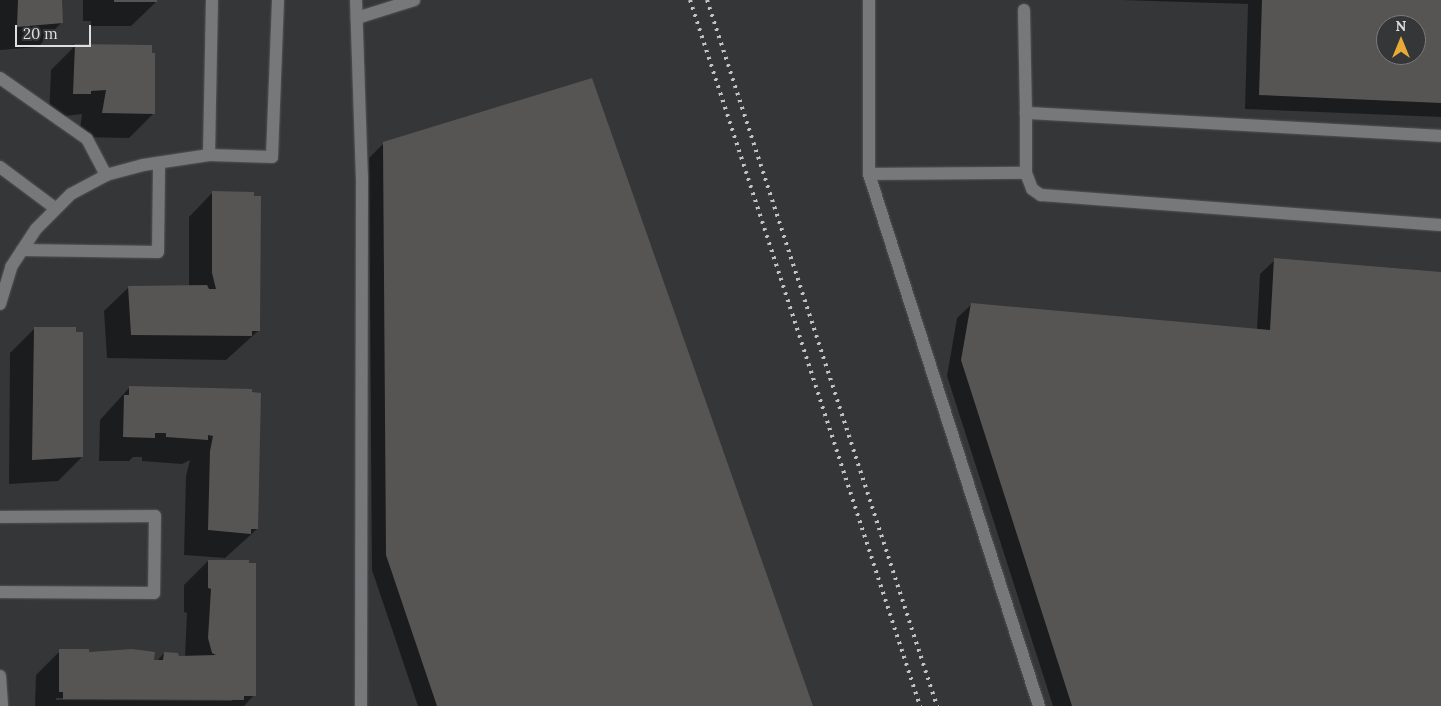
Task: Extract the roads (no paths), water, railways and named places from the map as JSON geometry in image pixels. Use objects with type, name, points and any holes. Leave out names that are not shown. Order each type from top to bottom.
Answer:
[{"type":"street","points":[[209,155],[212,0]]},
{"type":"street","points":[[0,304],[11,267],[36,229],[71,194],[106,175],[143,164],[159,164],[209,155],[272,156],[278,0]]},
{"type":"street","points":[[356,0],[362,177],[361,705]]},
{"type":"street","points":[[357,18],[414,0]]},
{"type":"street","points":[[869,0],[869,174],[1039,706]]},
{"type":"street","points":[[1024,10],[1026,173],[1032,190],[1042,194],[1441,225]]},
{"type":"street","points":[[0,78],[87,139],[106,175]]},
{"type":"street","points":[[1026,113],[1441,136]]},
{"type":"street","points":[[22,250],[158,252],[159,164]]},
{"type":"street","points":[[0,167],[55,208]]},
{"type":"street","points":[[869,174],[1026,173]]},
{"type":"street","points":[[0,516],[155,516],[154,593],[0,592]]},
{"type":"street","points":[[0,676],[2,706]]},
{"type":"railway","points":[[690,0],[920,706]]},
{"type":"railway","points":[[707,0],[937,706]]}]
